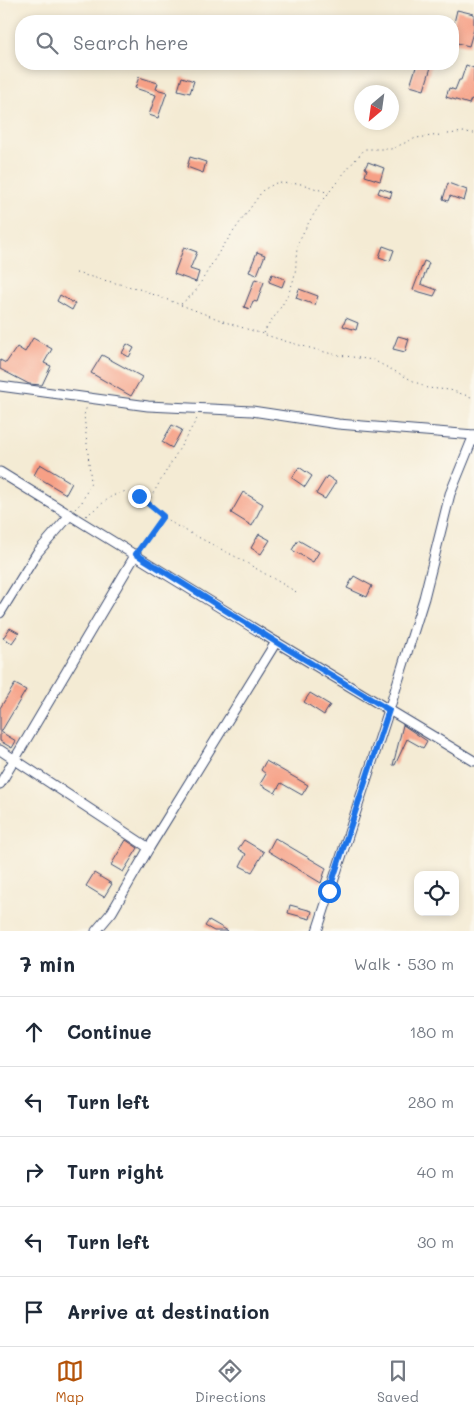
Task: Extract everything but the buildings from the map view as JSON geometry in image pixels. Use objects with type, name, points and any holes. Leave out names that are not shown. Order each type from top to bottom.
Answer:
[{"type":"street","points":[[0,386],[148,406],[252,411],[338,424],[474,435],[450,494],[424,598],[316,931]]},
{"type":"street","points":[[0,472],[474,761]]},
{"type":"street","points":[[0,613],[37,553],[70,515]]},
{"type":"street","points":[[0,784],[136,554]]},
{"type":"street","points":[[96,931],[112,912],[149,848],[276,642]]},
{"type":"street","points":[[0,750],[149,848]]},
{"type":"path","points":[[263,334],[288,297],[295,273],[296,253],[300,240],[317,209],[365,149],[391,149],[416,138],[464,132],[474,133]]},
{"type":"path","points":[[181,304],[195,292],[219,252],[262,190],[276,183],[302,184],[329,193]]},
{"type":"path","points":[[76,274],[139,289],[263,334],[332,354],[373,360],[427,388],[450,390],[474,398]]},
{"type":"path","points":[[70,515],[82,502],[90,482],[84,415],[89,398]]},
{"type":"path","points":[[148,503],[203,408]]},
{"type":"path","points":[[79,520],[112,496],[126,491],[139,496],[175,525],[238,558],[298,593]]},
{"type":"path","points":[[136,554],[163,516]]},
{"type":"route","points":[[139,496],[163,516],[136,554],[389,710],[329,891]]}]
